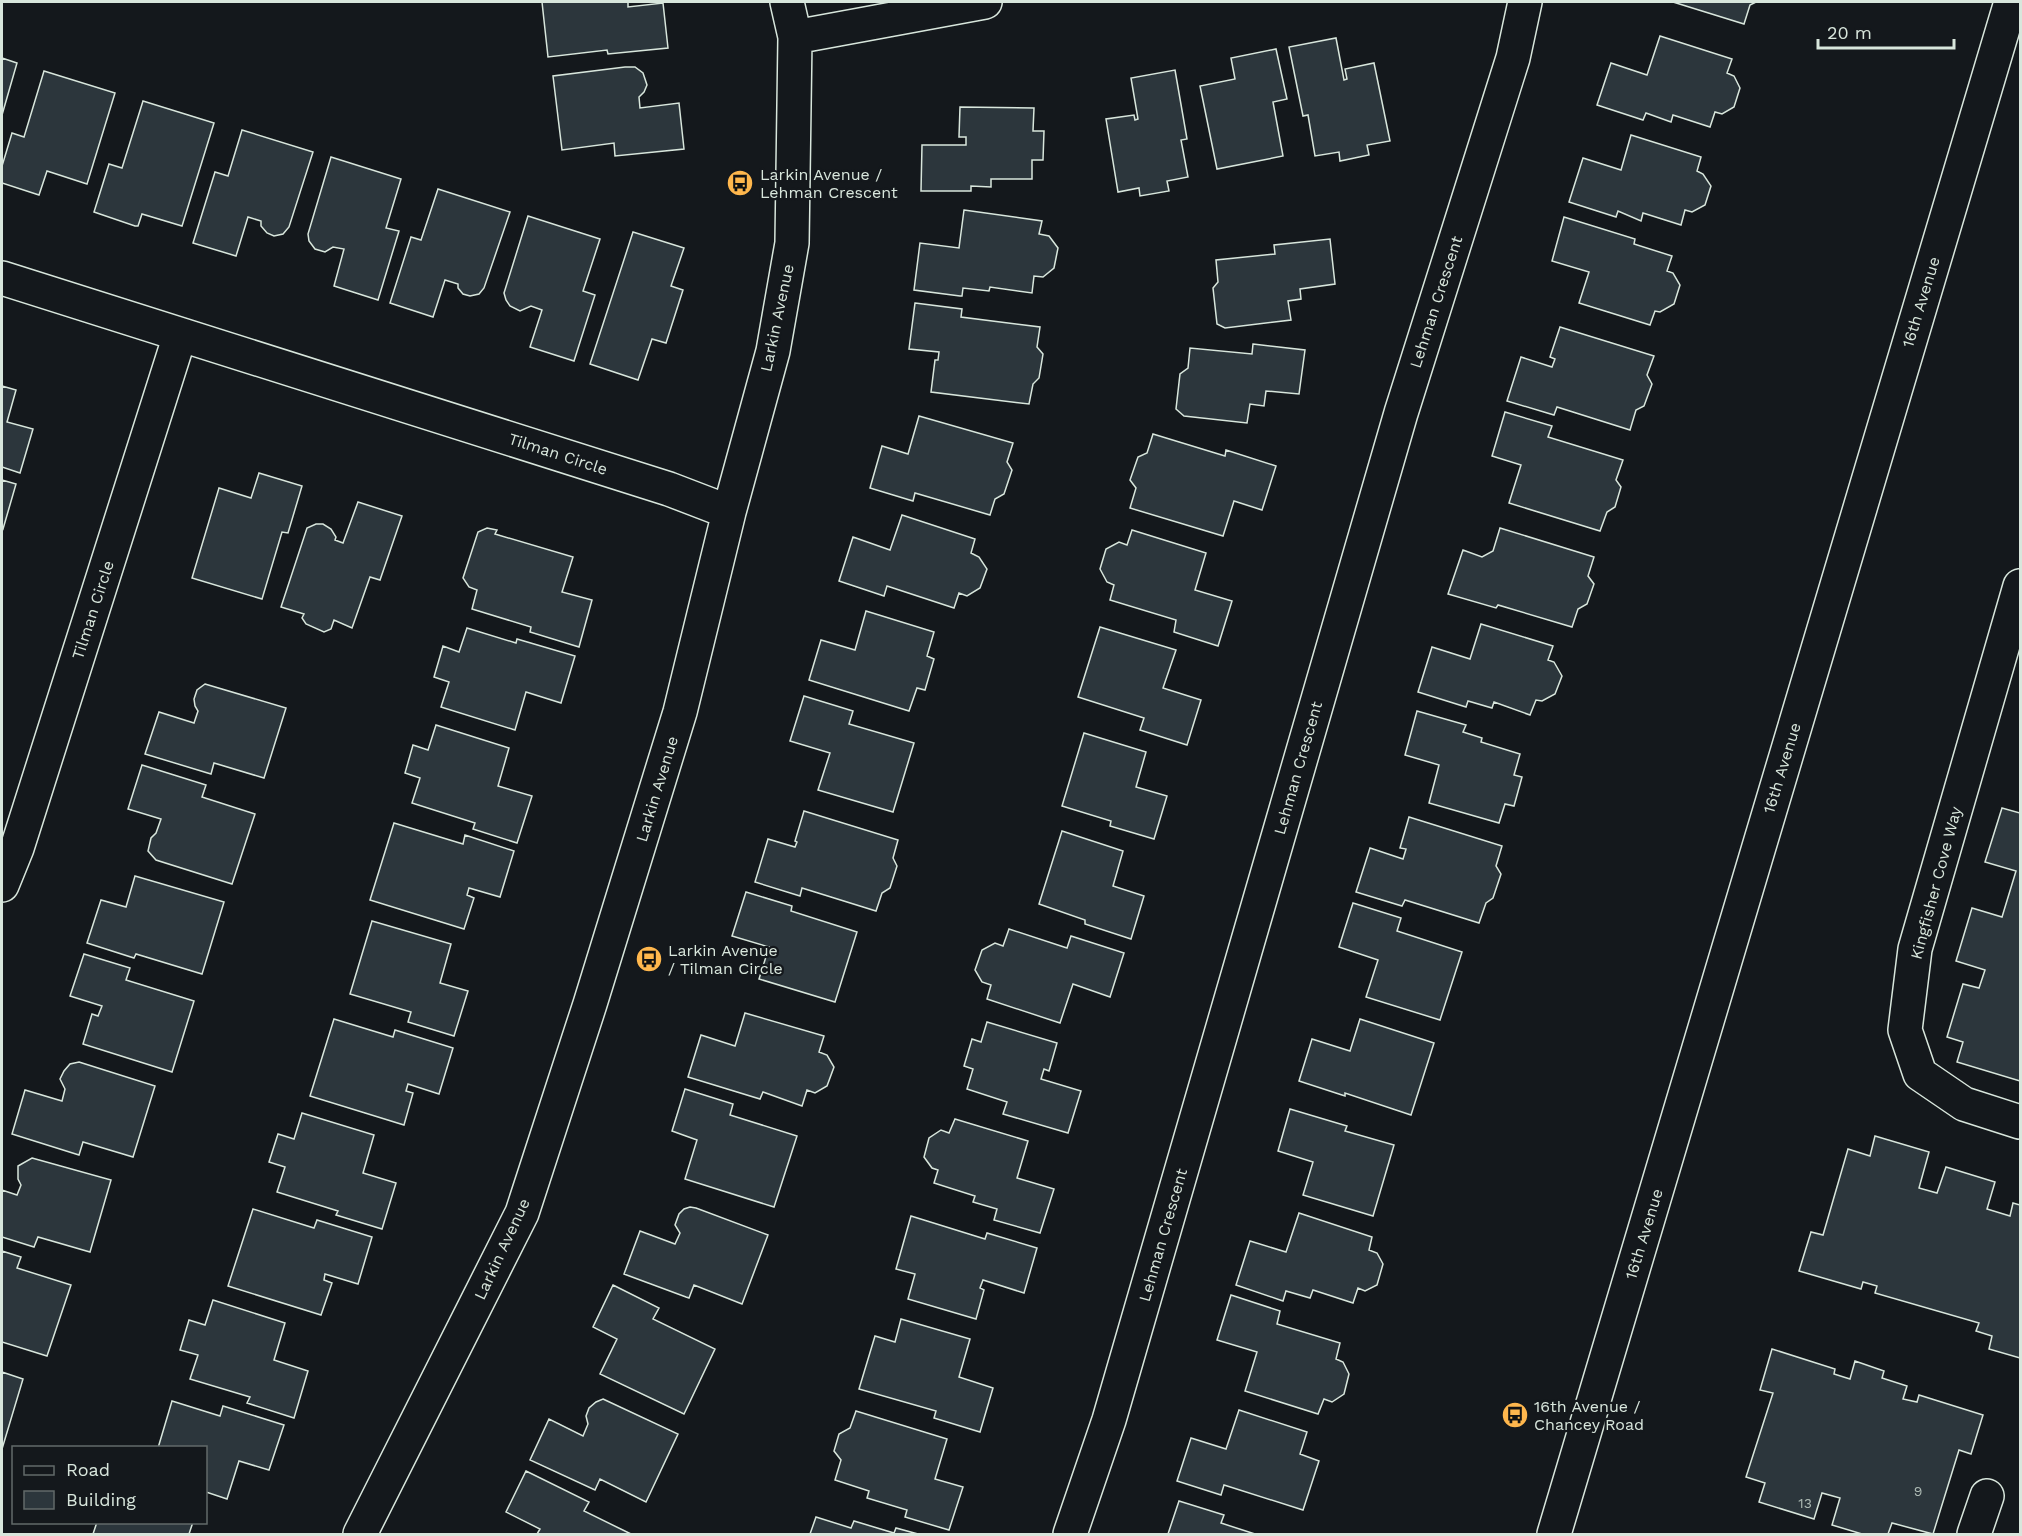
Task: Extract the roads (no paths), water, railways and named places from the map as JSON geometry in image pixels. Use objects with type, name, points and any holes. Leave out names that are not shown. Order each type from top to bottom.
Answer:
[{"type":"street","name":"Larkin Avenue","points":[[360,1534],[522,1213],[594,993],[680,712],[729,512],[773,351],[792,243],[795,37],[787,2]]},
{"type":"street","points":[[795,37],[985,2]]},
{"type":"street","name":"Lehman Crescent","points":[[1070,1534],[1109,1420],[1401,413],[1513,58],[1525,2]]},
{"type":"street","name":"16th Avenue","points":[[1554,1534],[2011,2]]},
{"type":"street","name":"Tilman Circle","points":[[2,278],[669,489],[729,512]]},
{"type":"street","name":"Tilman Circle","points":[[2,885],[17,848],[180,334]]},
{"type":"street","name":"Kingfisher Cove Way","points":[[2020,586],[1915,949],[1905,1030],[1920,1074],[1964,1104],[2020,1122]]},
{"type":"street","points":[[1974,1534],[1987,1496]]},
{"type":"place","name":"Larkin Avenue / Lehman Crescent","points":[[740,183]]},
{"type":"place","name":"Larkin Avenue / Tilman Circle","points":[[649,959]]},
{"type":"place","name":"16th Avenue / Chancey Road","points":[[1515,1415]]}]
